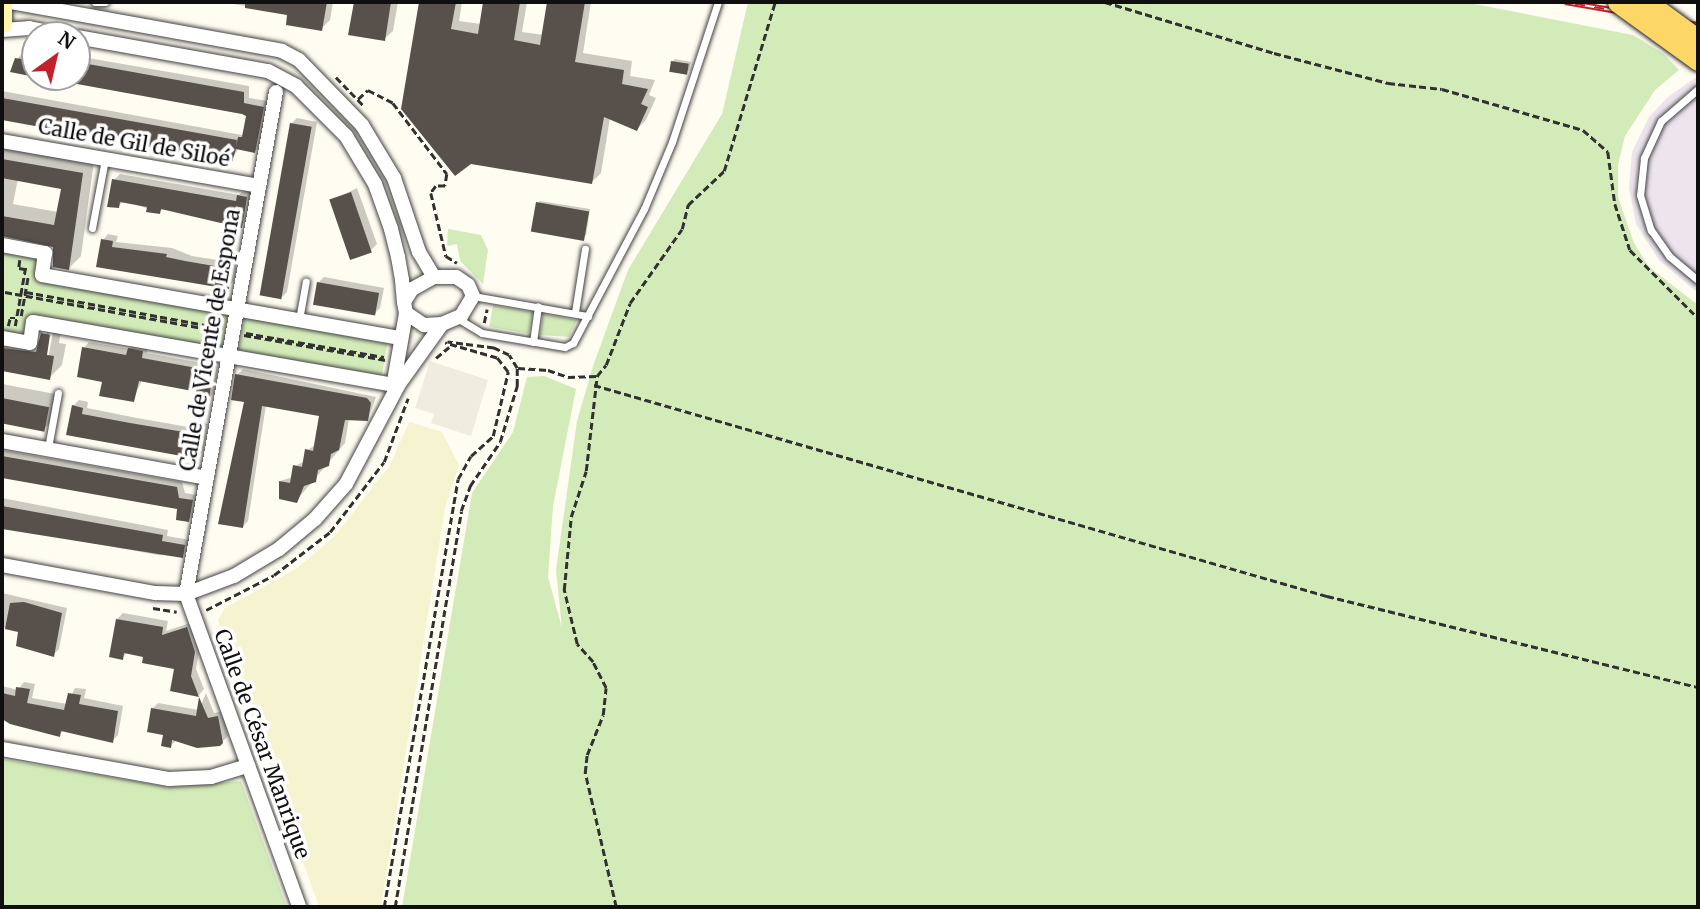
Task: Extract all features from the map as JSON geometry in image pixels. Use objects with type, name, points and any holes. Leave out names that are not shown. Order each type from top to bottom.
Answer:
[{"type":"main road","points":[[1618,2],[1698,60]]},
{"type":"main road","points":[[1646,2],[1698,40]]},
{"type":"street","points":[[11,2],[282,51],[299,60],[331,89],[362,125],[394,178],[419,252],[434,277]]},
{"type":"street","points":[[2,3],[2,23]]},
{"type":"street","points":[[2,30],[21,29]]},
{"type":"street","points":[[91,39],[268,71],[296,86],[346,136],[375,184],[391,229],[405,307],[424,325],[442,324],[457,318],[469,307],[473,296],[468,285],[456,277],[434,277],[412,289],[405,307],[394,385],[385,415]]},
{"type":"street","name":"Calle de Vicente de Espona","points":[[186,594],[276,92]]},
{"type":"street","name":"Calle de Gil de Siloé","points":[[2,141],[259,186]]},
{"type":"street","points":[[2,245],[23,254],[46,253],[42,275],[400,338]]},
{"type":"street","points":[[6,333],[30,343],[23,320],[394,385]]},
{"type":"street","points":[[2,565],[155,593],[186,594],[234,576],[279,549],[315,519],[346,484],[385,415],[398,384],[442,324]]},
{"type":"street","points":[[2,441],[207,478]]},
{"type":"street","name":"Calle de César Manrique","points":[[186,594],[299,907]]},
{"type":"street","points":[[2,749],[169,779],[211,777],[248,766]]},
{"type":"lane","points":[[95,2],[105,2]]},
{"type":"lane","points":[[457,318],[482,333],[565,347],[573,343],[644,209],[668,153],[718,2]]},
{"type":"lane","points":[[1698,89],[1661,121],[1644,158],[1640,195],[1651,230],[1669,256],[1698,280]]},
{"type":"lane","points":[[92,228],[105,159]]},
{"type":"lane","points":[[575,312],[585,249]]},
{"type":"lane","points":[[299,320],[306,282]]},
{"type":"lane","points":[[473,296],[588,316]]},
{"type":"lane","points":[[533,342],[538,306]]},
{"type":"lane","points":[[48,448],[58,393]]},
{"type":"path","points":[[616,907],[585,773],[587,754],[603,715],[606,688],[593,662],[577,644],[564,590],[571,517],[586,471],[594,385],[606,365],[616,331],[630,303],[682,229],[688,205],[724,171],[775,2]]},
{"type":"path","points":[[1105,2],[1274,53],[1388,83],[1442,89],[1583,130],[1599,139],[1608,152],[1615,204],[1630,250],[1698,318]]},
{"type":"path","points":[[358,99],[368,90],[393,103],[447,174],[445,186],[436,186],[431,193],[446,256],[466,268]]},
{"type":"path","points":[[23,254],[19,268],[25,269]]},
{"type":"path","points":[[18,334],[23,320],[23,254]]},
{"type":"path","points":[[23,254],[32,257],[23,295]]},
{"type":"path","points":[[5,292],[389,360]]},
{"type":"path","points":[[480,345],[488,299]]},
{"type":"path","points":[[6,333],[10,318],[23,320]]},
{"type":"path","points":[[6,333],[14,331],[23,320]]},
{"type":"path","points":[[2,330],[6,333]]},
{"type":"path","points":[[384,907],[458,479],[471,456],[493,436],[508,372],[497,358],[443,342]]},
{"type":"path","points":[[395,907],[461,511],[470,486],[500,442],[510,418],[517,368],[509,355],[480,345],[443,342],[437,346]]},
{"type":"path","points":[[517,368],[548,370],[568,377],[597,376]]},
{"type":"path","points":[[594,385],[1327,596],[1698,687]]},
{"type":"path","points":[[151,607],[185,617],[193,614],[274,575],[330,533],[384,462],[411,390]]},
{"type":"shaded area","points":[[1698,76],[1698,293],[1659,260],[1636,224],[1629,188],[1632,152],[1649,117],[1669,96]]},
{"type":"shaded area","points":[[430,361],[488,380],[471,436],[431,423],[434,414],[415,408]]},
{"type":"shaded area","points":[[409,422],[442,432],[459,465],[445,508],[381,907],[319,907],[218,620],[225,608],[296,569],[335,536],[390,465]]},
{"type":"green space","points":[[748,2],[1464,2],[1633,35],[1664,54],[1679,70],[1655,90],[1625,136],[1618,165],[1618,197],[1634,243],[1649,267],[1698,305],[1698,907],[402,907],[472,493],[513,432],[527,377],[544,376],[576,389],[553,506],[548,577],[562,628],[556,570],[577,421],[593,366],[628,270],[722,114]]},
{"type":"green space","points":[[448,229],[481,235],[488,250],[483,284],[460,261],[457,244],[447,246]]},
{"type":"green space","points":[[2,249],[39,256],[36,277],[231,313],[224,351],[29,315],[24,338],[2,334]]},
{"type":"green space","points":[[493,305],[532,312],[529,334],[489,327]]},
{"type":"green space","points":[[543,314],[577,320],[569,337],[540,335]]},
{"type":"green space","points":[[245,316],[388,341],[381,380],[238,354]]},
{"type":"green space","points":[[2,759],[169,787],[241,781],[287,907],[2,907]]},
{"type":"building","points":[[245,2],[327,2],[322,31],[286,25],[287,15],[245,8]]},
{"type":"building","points":[[354,2],[391,2],[385,41],[348,35]]},
{"type":"building","points":[[419,2],[456,2],[451,29],[478,34],[483,2],[520,2],[514,40],[540,45],[547,2],[585,2],[575,62],[624,70],[622,84],[648,89],[641,104],[648,107],[637,131],[604,117],[592,184],[471,164],[455,176],[401,109]]},
{"type":"building","points":[[15,58],[21,59],[21,74],[10,72]]},
{"type":"building","points":[[671,61],[689,64],[687,75],[669,72]]},
{"type":"building","points":[[91,65],[244,92],[244,103],[264,107],[255,153],[236,149],[232,162],[2,120],[2,98],[237,140],[236,147],[238,137],[242,137],[246,116],[91,87]]},
{"type":"building","points":[[290,123],[312,127],[281,299],[260,295]]},
{"type":"building","points":[[2,159],[83,173],[69,270],[53,267],[53,247],[2,236],[2,216],[54,225],[61,189],[2,178]]},
{"type":"building","points":[[112,179],[236,201],[237,195],[247,197],[242,228],[161,209],[160,214],[146,212],[147,207],[120,202],[119,208],[107,207]]},
{"type":"building","points":[[351,192],[372,253],[350,260],[329,199]]},
{"type":"building","points":[[536,202],[589,211],[584,241],[531,232]]},
{"type":"building","points":[[101,239],[113,241],[112,247],[167,254],[166,257],[185,261],[220,267],[222,260],[233,262],[229,289],[96,267]]},
{"type":"building","points":[[317,282],[379,293],[375,316],[313,305]]},
{"type":"building","points":[[41,333],[50,335],[47,355],[54,356],[50,380],[2,371],[2,348],[36,352]]},
{"type":"building","points":[[82,347],[126,355],[128,348],[143,351],[142,358],[213,371],[209,400],[197,398],[198,392],[139,381],[134,402],[99,396],[102,382],[77,377]]},
{"type":"building","points":[[235,374],[367,398],[371,403],[368,421],[345,420],[339,450],[331,454],[329,466],[318,470],[316,482],[304,486],[297,503],[279,499],[279,481],[290,483],[293,465],[302,467],[305,449],[313,451],[319,416],[262,406],[243,528],[218,524],[244,402],[231,400]]},
{"type":"building","points":[[2,398],[49,407],[44,432],[2,423]]},
{"type":"building","points":[[72,405],[83,408],[82,414],[130,423],[190,433],[192,427],[203,429],[198,459],[66,435]]},
{"type":"building","points":[[2,456],[177,487],[179,498],[193,500],[189,522],[176,520],[177,509],[2,478]]},
{"type":"building","points":[[2,506],[163,535],[162,541],[185,545],[183,558],[2,529]]},
{"type":"building","points":[[24,602],[62,613],[54,657],[16,646],[18,632],[5,629],[10,603]]},
{"type":"building","points":[[116,619],[163,627],[162,635],[187,627],[195,652],[191,676],[199,697],[170,691],[174,669],[142,663],[143,657],[124,653],[123,660],[109,657]]},
{"type":"building","points":[[16,687],[30,689],[27,703],[64,710],[68,693],[81,695],[79,704],[118,711],[113,743],[61,731],[60,737],[10,724],[2,719],[2,693],[15,696]]},
{"type":"building","points":[[199,697],[208,718],[218,716],[223,743],[220,746],[197,748],[172,740],[171,748],[161,746],[163,735],[147,732],[151,708],[196,716]]},
{"type":"railway","points":[[1565,2],[1698,25]]}]
